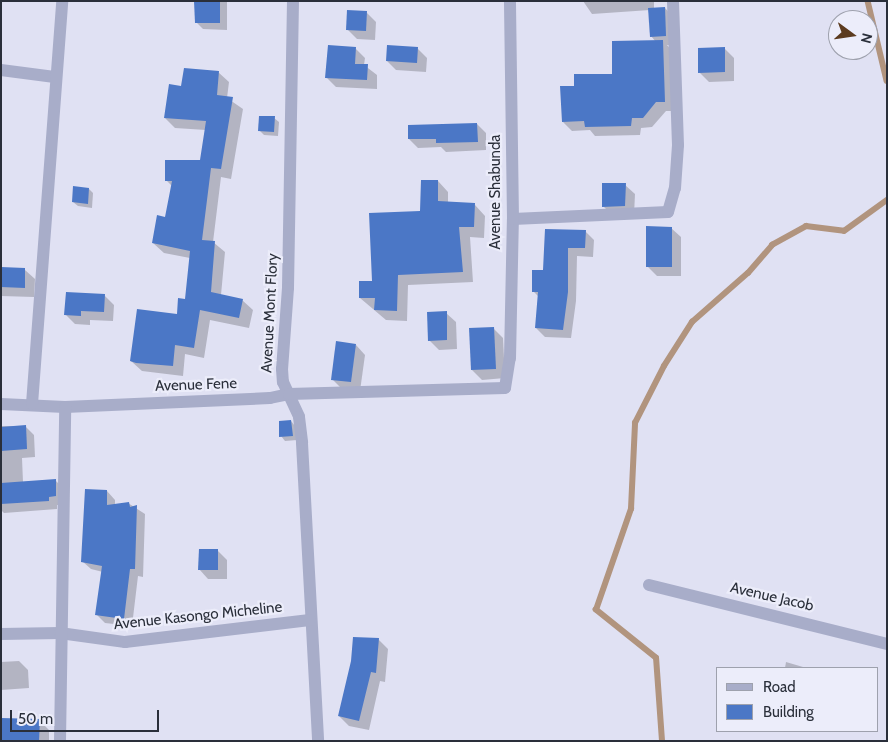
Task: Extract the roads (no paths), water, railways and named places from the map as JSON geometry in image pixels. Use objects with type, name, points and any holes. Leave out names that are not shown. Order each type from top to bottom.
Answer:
[{"type":"street","points":[[32,404],[62,1]]},
{"type":"street","name":"Avenue Mont Flory","points":[[293,1],[288,288],[282,369],[289,394],[300,417],[318,741]]},
{"type":"street","name":"Avenue Shabunda","points":[[508,383],[513,219],[510,1]]},
{"type":"street","points":[[513,219],[668,212],[674,188],[678,145],[673,1]]},
{"type":"street","points":[[1,70],[55,77]]},
{"type":"street","name":"Avenue Fene","points":[[1,404],[65,406],[270,398],[289,394],[499,391],[508,383]]},
{"type":"street","points":[[60,741],[60,633],[65,406]]},
{"type":"street","name":"Avenue Jacob","points":[[648,585],[887,644]]},
{"type":"street","name":"Avenue Kasongo Micheline","points":[[1,634],[60,633],[125,642],[310,620]]},
{"type":"waterway","points":[[868,1],[887,81]]},
{"type":"waterway","points":[[662,741],[656,658],[596,610],[631,509],[635,423],[664,366],[692,322],[748,273],[772,245],[806,226],[844,231],[887,200]]}]
